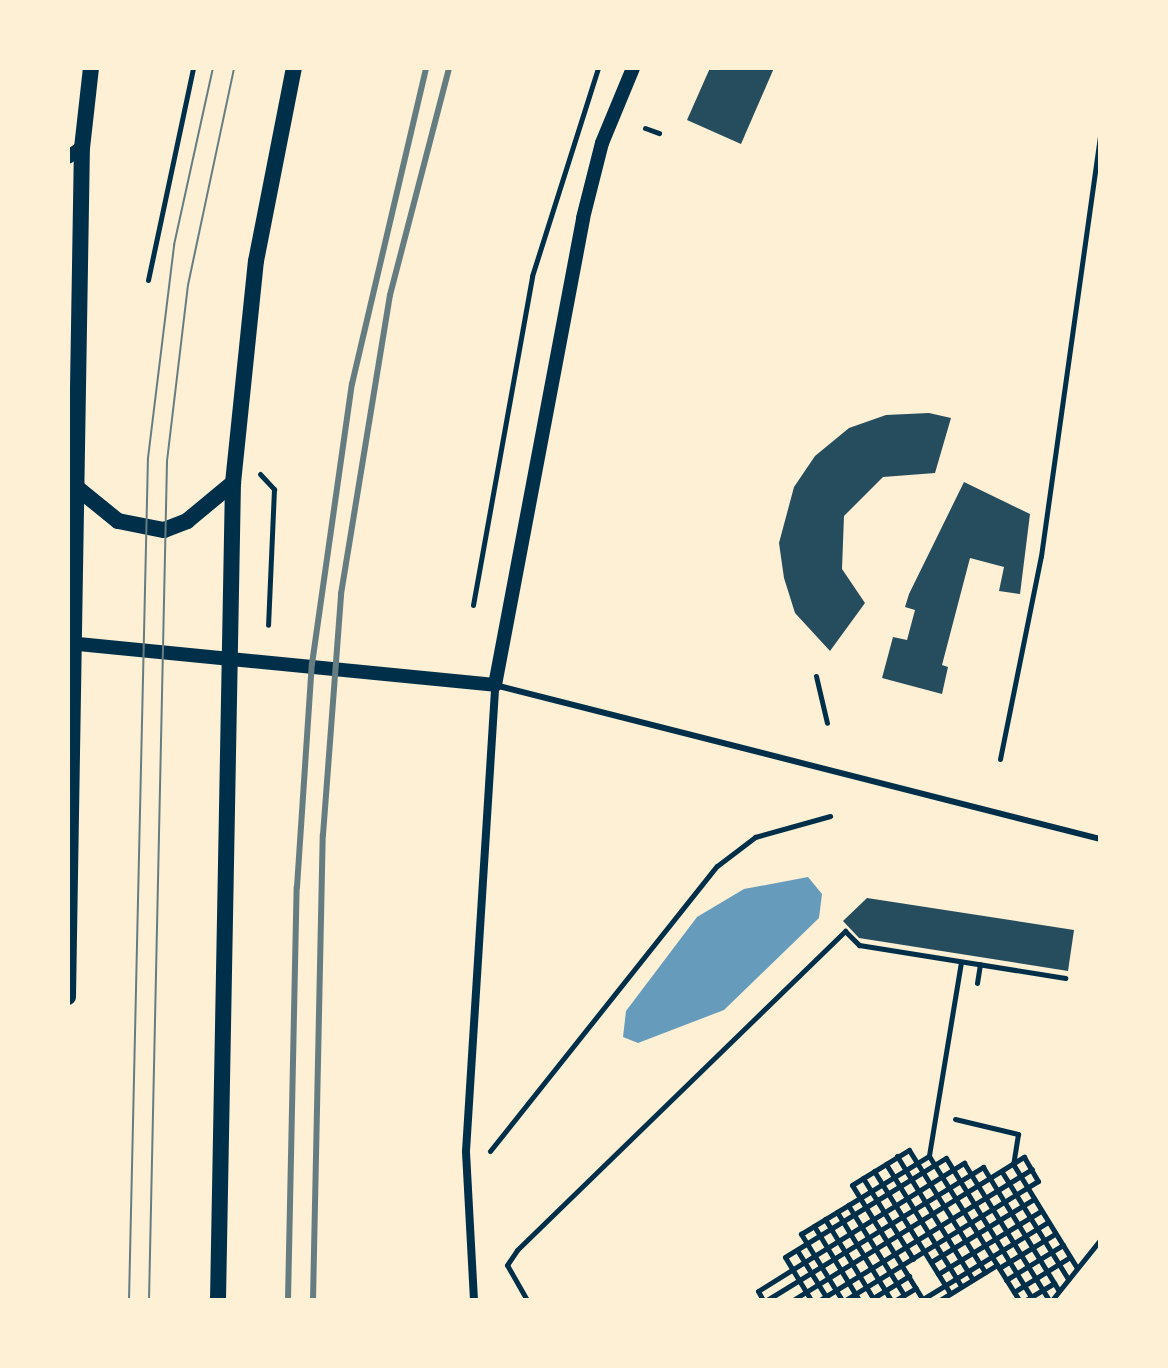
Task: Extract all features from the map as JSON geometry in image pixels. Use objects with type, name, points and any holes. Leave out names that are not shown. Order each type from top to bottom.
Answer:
[{"type":"main road","points":[[68,997],[76,487],[75,152],[91,68]]},
{"type":"main road","points":[[218,1300],[233,483],[256,261],[294,68]]},
{"type":"main road","points":[[76,487],[118,521],[164,530],[187,521],[233,483]]},
{"type":"street","points":[[474,1300],[466,1151],[495,685],[583,218],[602,143],[633,68]]},
{"type":"street","points":[[68,643],[495,685]]},
{"type":"lane","points":[[495,685],[1100,839]]},
{"type":"path","points":[[148,280],[193,68]]},
{"type":"path","points":[[473,605],[532,276],[598,68]]},
{"type":"path","points":[[645,128],[659,133]]},
{"type":"path","points":[[1000,759],[1041,556],[1100,136]]},
{"type":"path","points":[[260,474],[274,489],[268,625]]},
{"type":"path","points":[[816,676],[827,723]]},
{"type":"path","points":[[490,1151],[717,866],[755,837],[830,816]]},
{"type":"path","points":[[527,1300],[507,1265],[517,1250],[845,931],[859,945],[1065,978]]},
{"type":"path","points":[[961,962],[929,1156],[1019,1300]]},
{"type":"path","points":[[977,983],[980,964]]},
{"type":"path","points":[[955,1119],[1018,1134],[1013,1164],[1077,1268]]},
{"type":"path","points":[[985,1272],[979,1264],[909,1150],[852,1185],[923,1300],[979,1264],[1048,1222]]},
{"type":"path","points":[[897,1156],[973,1280]]},
{"type":"path","points":[[781,1277],[794,1300],[806,1292],[829,1278],[841,1271],[864,1256],[957,1199],[967,1192],[1002,1172],[1024,1157],[1038,1181],[867,1287],[858,1297],[844,1300],[836,1290],[829,1278],[801,1234],[929,1156]]},
{"type":"path","points":[[811,1300],[785,1257],[946,1158],[1030,1299],[1054,1283]]},
{"type":"path","points":[[1059,1291],[983,1167],[971,1174],[949,1188],[937,1195],[926,1203],[880,1230],[822,1267],[799,1280],[778,1298],[765,1300],[758,1291],[964,1163],[971,1174],[978,1186],[986,1198],[992,1209],[1014,1243],[1028,1267],[1050,1300],[1059,1291],[1100,1240]]},
{"type":"path","points":[[886,1164],[961,1286]]},
{"type":"path","points":[[797,1250],[825,1299],[1032,1169]]},
{"type":"path","points":[[874,1171],[950,1293]]},
{"type":"path","points":[[1002,1172],[1068,1279]]},
{"type":"path","points":[[863,1178],[913,1259]]},
{"type":"path","points":[[931,1262],[1034,1199]]},
{"type":"path","points":[[848,1205],[904,1295]]},
{"type":"path","points":[[938,1274],[1041,1211]]},
{"type":"path","points":[[836,1212],[885,1291],[894,1300],[916,1288]]},
{"type":"path","points":[[825,1219],[872,1299],[909,1276]]},
{"type":"path","points":[[814,1226],[858,1297]]},
{"type":"path","points":[[934,1293],[939,1300],[1055,1234]]},
{"type":"path","points":[[1006,1280],[1063,1245]]},
{"type":"path","points":[[1014,1292],[1070,1257]]},
{"type":"path","points":[[769,1284],[778,1298]]},
{"type":"water","points":[[808,877],[822,894],[819,918],[724,1010],[638,1043],[623,1037],[626,1011],[697,917],[744,889]]},
{"type":"building","points":[[710,68],[774,68],[741,144],[687,120]]},
{"type":"building","points":[[929,413],[951,418],[935,473],[883,477],[844,516],[842,569],[865,603],[830,651],[795,613],[784,578],[779,543],[794,487],[815,456],[849,428],[886,415]]},
{"type":"building","points":[[964,482],[1030,514],[1020,594],[999,591],[1004,567],[970,558],[942,665],[948,667],[942,694],[882,678],[893,637],[907,640],[915,610],[905,607],[909,594]]},
{"type":"building","points":[[867,898],[1074,930],[1068,971],[859,938],[843,921]]},
{"type":"tram line","points":[[129,1300],[148,458],[174,245],[213,68]]},
{"type":"tram line","points":[[149,1300],[167,461],[188,285],[234,68]]},
{"type":"railway","points":[[288,1300],[297,887],[312,664],[352,384],[426,68]]},
{"type":"railway","points":[[313,1300],[323,835],[341,594],[390,295],[449,68]]}]
